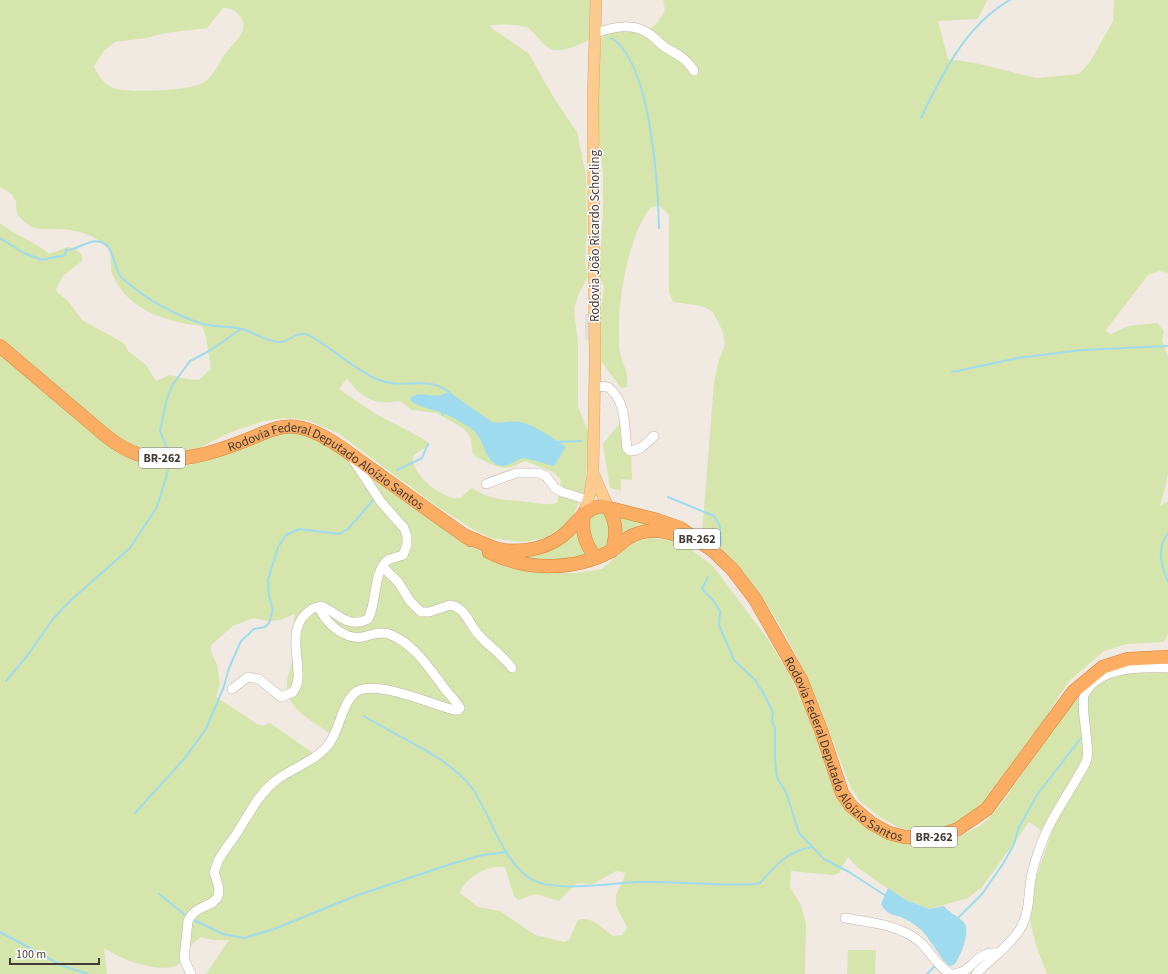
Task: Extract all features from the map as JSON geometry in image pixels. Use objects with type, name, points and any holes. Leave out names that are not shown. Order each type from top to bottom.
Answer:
[{"type":"highway","name":"Rodovia Federal Deputado Aloízio Santos","points":[[0,346],[106,436],[118,445],[137,454],[155,458],[182,458],[223,448],[266,431],[291,427],[302,428],[320,435],[351,455],[490,553],[511,562],[559,566],[581,563],[612,551],[634,535],[649,530],[665,531],[692,541],[720,563],[759,609]]},
{"type":"highway","name":"Rodovia Federal Deputado Aloízio Santos","points":[[465,536],[501,550],[535,549],[552,543],[566,533],[584,513],[601,506],[657,520],[693,535],[712,550],[746,585],[801,680],[821,730],[842,793],[851,806],[870,823],[889,833],[905,837],[927,838],[939,836],[958,829],[987,809],[1073,692],[1103,667],[1128,659],[1168,657]]},
{"type":"highway","points":[[608,507],[616,527],[616,535],[612,551]]},
{"type":"highway","points":[[584,513],[583,521],[586,543],[596,558]]},
{"type":"main road","name":"Rodovia João Ricardo Schorling","points":[[584,513],[593,473],[595,386],[594,34],[596,0]]},
{"type":"main road","name":"Rodovia João Ricardo Schorling","points":[[593,473],[608,507]]},
{"type":"street","points":[[594,34],[613,27],[640,30],[650,34],[668,49],[685,58],[694,71]]},
{"type":"street","points":[[595,386],[608,387],[618,398],[622,407],[627,448],[630,451],[640,449],[654,436]]},
{"type":"street","points":[[232,689],[248,677],[259,679],[281,698],[293,692],[297,682],[295,654],[296,631],[300,621],[312,609],[322,606],[349,622],[357,623],[368,619],[383,567],[390,559],[403,555],[407,545],[407,536],[404,528],[373,490],[351,455]]},
{"type":"street","points":[[486,484],[516,473],[539,473],[546,476],[555,488],[562,492],[588,500]]},
{"type":"street","points":[[383,567],[398,582],[410,601],[421,612],[429,612],[450,605],[460,609],[478,635],[499,653],[512,668]]},
{"type":"street","points":[[192,974],[184,959],[188,921],[190,915],[212,903],[219,894],[220,890],[214,873],[218,861],[269,786],[283,775],[320,753],[330,742],[349,698],[355,692],[360,689],[382,689],[454,710],[458,710],[460,708],[417,652],[390,635],[384,633],[361,637],[353,637],[345,634],[336,629],[322,615],[322,606]]},
{"type":"street","points":[[976,974],[1014,937],[1024,922],[1029,902],[1031,878],[1047,831],[1087,759],[1088,738],[1083,704],[1084,694],[1098,680],[1121,670],[1145,667],[1168,668]]},
{"type":"street","points":[[845,918],[894,927],[904,932],[920,943],[939,966],[951,974]]},
{"type":"street","points":[[955,974],[965,970],[986,953],[998,953]]},
{"type":"green space","points":[[0,0],[592,0],[591,39],[569,48],[560,50],[551,49],[543,44],[530,29],[523,26],[489,26],[529,54],[554,98],[577,132],[586,175],[587,233],[585,262],[588,277],[579,293],[574,309],[578,345],[578,406],[589,434],[585,488],[573,516],[563,527],[546,538],[523,542],[490,538],[471,528],[435,505],[338,433],[307,420],[286,418],[263,421],[229,433],[188,453],[152,452],[137,447],[111,432],[0,338],[0,223],[49,254],[68,247],[74,248],[82,255],[82,261],[64,275],[56,288],[57,292],[68,301],[82,320],[125,344],[128,351],[146,365],[156,381],[170,375],[186,379],[199,380],[211,369],[206,337],[202,326],[163,318],[150,313],[139,306],[120,288],[113,276],[110,252],[105,245],[94,237],[76,231],[32,227],[25,223],[19,216],[13,196],[0,187]],"holes":[[[223,8],[228,8],[239,15],[243,20],[243,30],[223,57],[214,73],[204,82],[186,88],[143,91],[118,89],[105,83],[94,66],[104,51],[115,42],[146,38],[165,33],[207,28]],[[347,378],[357,391],[369,399],[383,402],[400,401],[412,410],[437,413],[463,428],[471,438],[472,452],[476,457],[495,466],[505,468],[512,467],[525,461],[553,472],[561,480],[557,503],[546,504],[499,499],[485,495],[472,488],[460,498],[453,498],[437,491],[422,477],[413,462],[414,455],[430,444],[420,437],[374,413],[339,389]]]},
{"type":"green space","points":[[663,0],[987,0],[978,19],[938,21],[948,59],[975,63],[1036,78],[1079,74],[1090,62],[1113,21],[1114,0],[1168,0],[1168,273],[1160,271],[1148,275],[1105,331],[1111,334],[1128,326],[1157,323],[1164,331],[1162,340],[1168,357],[1168,475],[1160,506],[1168,501],[1168,634],[1164,642],[1127,644],[1104,651],[1069,681],[1018,760],[973,817],[931,833],[914,832],[898,827],[880,817],[860,801],[851,788],[810,684],[775,618],[754,587],[730,559],[702,534],[714,382],[719,360],[725,345],[723,332],[712,311],[702,306],[673,302],[669,292],[669,215],[660,206],[651,207],[636,233],[622,287],[619,321],[619,344],[620,355],[627,374],[627,387],[621,388],[601,361],[598,335],[604,286],[599,278],[603,213],[603,173],[598,130],[599,61],[603,28],[646,33],[658,22],[665,10]]},
{"type":"green space","points":[[0,353],[150,463],[191,465],[214,454],[286,429],[319,436],[464,539],[508,568],[547,573],[575,573],[602,569],[640,539],[650,538],[672,540],[690,549],[713,566],[767,638],[788,672],[851,809],[911,843],[931,845],[951,841],[980,826],[994,813],[1007,796],[1055,723],[1092,683],[1104,677],[1168,666],[1168,974],[1047,974],[1034,938],[1030,906],[1040,865],[1050,837],[1029,822],[982,887],[968,898],[929,909],[906,900],[881,884],[857,867],[848,857],[839,873],[833,875],[791,871],[790,887],[800,903],[806,923],[805,974],[206,974],[229,940],[213,940],[201,937],[190,947],[178,965],[171,967],[152,967],[130,961],[111,953],[104,948],[107,974],[0,974]],"holes":[[[295,614],[293,625],[292,660],[287,681],[287,688],[289,697],[298,711],[334,737],[320,758],[270,723],[263,726],[257,724],[216,697],[220,685],[217,665],[210,649],[212,644],[233,626],[253,618],[268,621],[280,620]],[[505,867],[514,896],[518,900],[536,894],[559,901],[577,883],[593,884],[616,871],[625,873],[617,894],[616,906],[627,928],[622,935],[613,936],[588,919],[578,920],[569,940],[564,942],[535,935],[500,911],[478,907],[460,893],[467,881],[478,873],[492,868]]]},
{"type":"green space","points":[[622,420],[631,448],[632,480],[621,479],[621,491],[610,488],[603,444]]},
{"type":"green space","points":[[602,511],[608,515],[612,539],[602,549],[593,547],[588,520],[591,516]]},
{"type":"green space","points":[[616,513],[680,532],[619,539]]},
{"type":"green space","points":[[580,522],[589,557],[538,562],[503,554],[537,552]]},
{"type":"green space","points":[[848,950],[876,950],[875,974],[847,974]]},
{"type":"shaded area","points":[[585,314],[590,314],[590,340],[585,340]]},
{"type":"water","points":[[449,392],[492,422],[521,422],[533,426],[566,447],[554,466],[524,458],[504,466],[497,465],[489,458],[478,435],[474,431],[446,414],[416,404],[410,399],[413,396],[420,394],[437,396]]},
{"type":"water","points":[[888,888],[906,900],[929,909],[944,906],[965,924],[965,940],[959,957],[954,965],[949,966],[943,960],[926,935],[915,925],[890,913],[884,908],[881,904]]},
{"type":"waterway","points":[[921,118],[947,68],[968,37],[994,10],[1010,0]]},
{"type":"waterway","points":[[611,38],[625,51],[635,71],[644,97],[654,155],[659,228]]},
{"type":"waterway","points":[[0,238],[24,253],[42,260],[65,255],[66,250],[74,249],[88,243],[97,241],[101,242],[106,245],[112,253],[117,269],[122,278],[150,299],[181,316],[203,324],[240,328],[266,339],[279,342],[286,341],[301,334],[307,335],[323,344],[358,369],[379,380],[398,384],[426,383],[443,388],[451,394]]},
{"type":"waterway","points":[[167,449],[160,431],[166,402],[173,384],[190,361],[211,350],[241,329]]},
{"type":"waterway","points":[[952,372],[1018,358],[1082,350],[1168,346]]},
{"type":"waterway","points":[[442,415],[444,411]]},
{"type":"waterway","points":[[554,442],[581,441]]},
{"type":"waterway","points":[[397,470],[422,458],[428,444]]},
{"type":"waterway","points":[[6,681],[27,656],[53,619],[70,601],[130,548],[157,507],[168,471]]},
{"type":"waterway","points":[[668,497],[714,516],[720,526],[721,544]]},
{"type":"waterway","points":[[135,813],[185,758],[206,729],[241,641],[254,629],[265,627],[269,623],[273,610],[269,596],[268,580],[278,547],[286,535],[299,529],[339,534],[348,529],[375,498]]},
{"type":"waterway","points":[[1168,533],[1164,539],[1161,551],[1163,569],[1168,582]]},
{"type":"waterway","points":[[708,577],[702,589],[713,600],[720,611],[719,625],[734,660],[755,680],[773,713],[772,721],[775,728],[775,759],[777,778],[786,792],[799,833],[824,859],[849,872],[886,896]]},
{"type":"waterway","points":[[364,716],[422,748],[462,777],[479,799],[512,861],[531,879],[541,883],[554,886],[583,886],[638,882],[756,884],[760,883],[777,865],[795,852],[812,847]]},
{"type":"waterway","points":[[956,920],[982,894],[1003,864],[1014,844],[1019,827],[1037,795],[1081,738]]},
{"type":"waterway","points":[[194,920],[223,934],[244,938],[274,929],[358,895],[454,863],[483,855],[507,852]]},
{"type":"waterway","points":[[159,894],[185,915]]},
{"type":"waterway","points":[[0,932],[63,966],[88,974]]},
{"type":"waterway","points":[[927,974],[936,965]]}]
